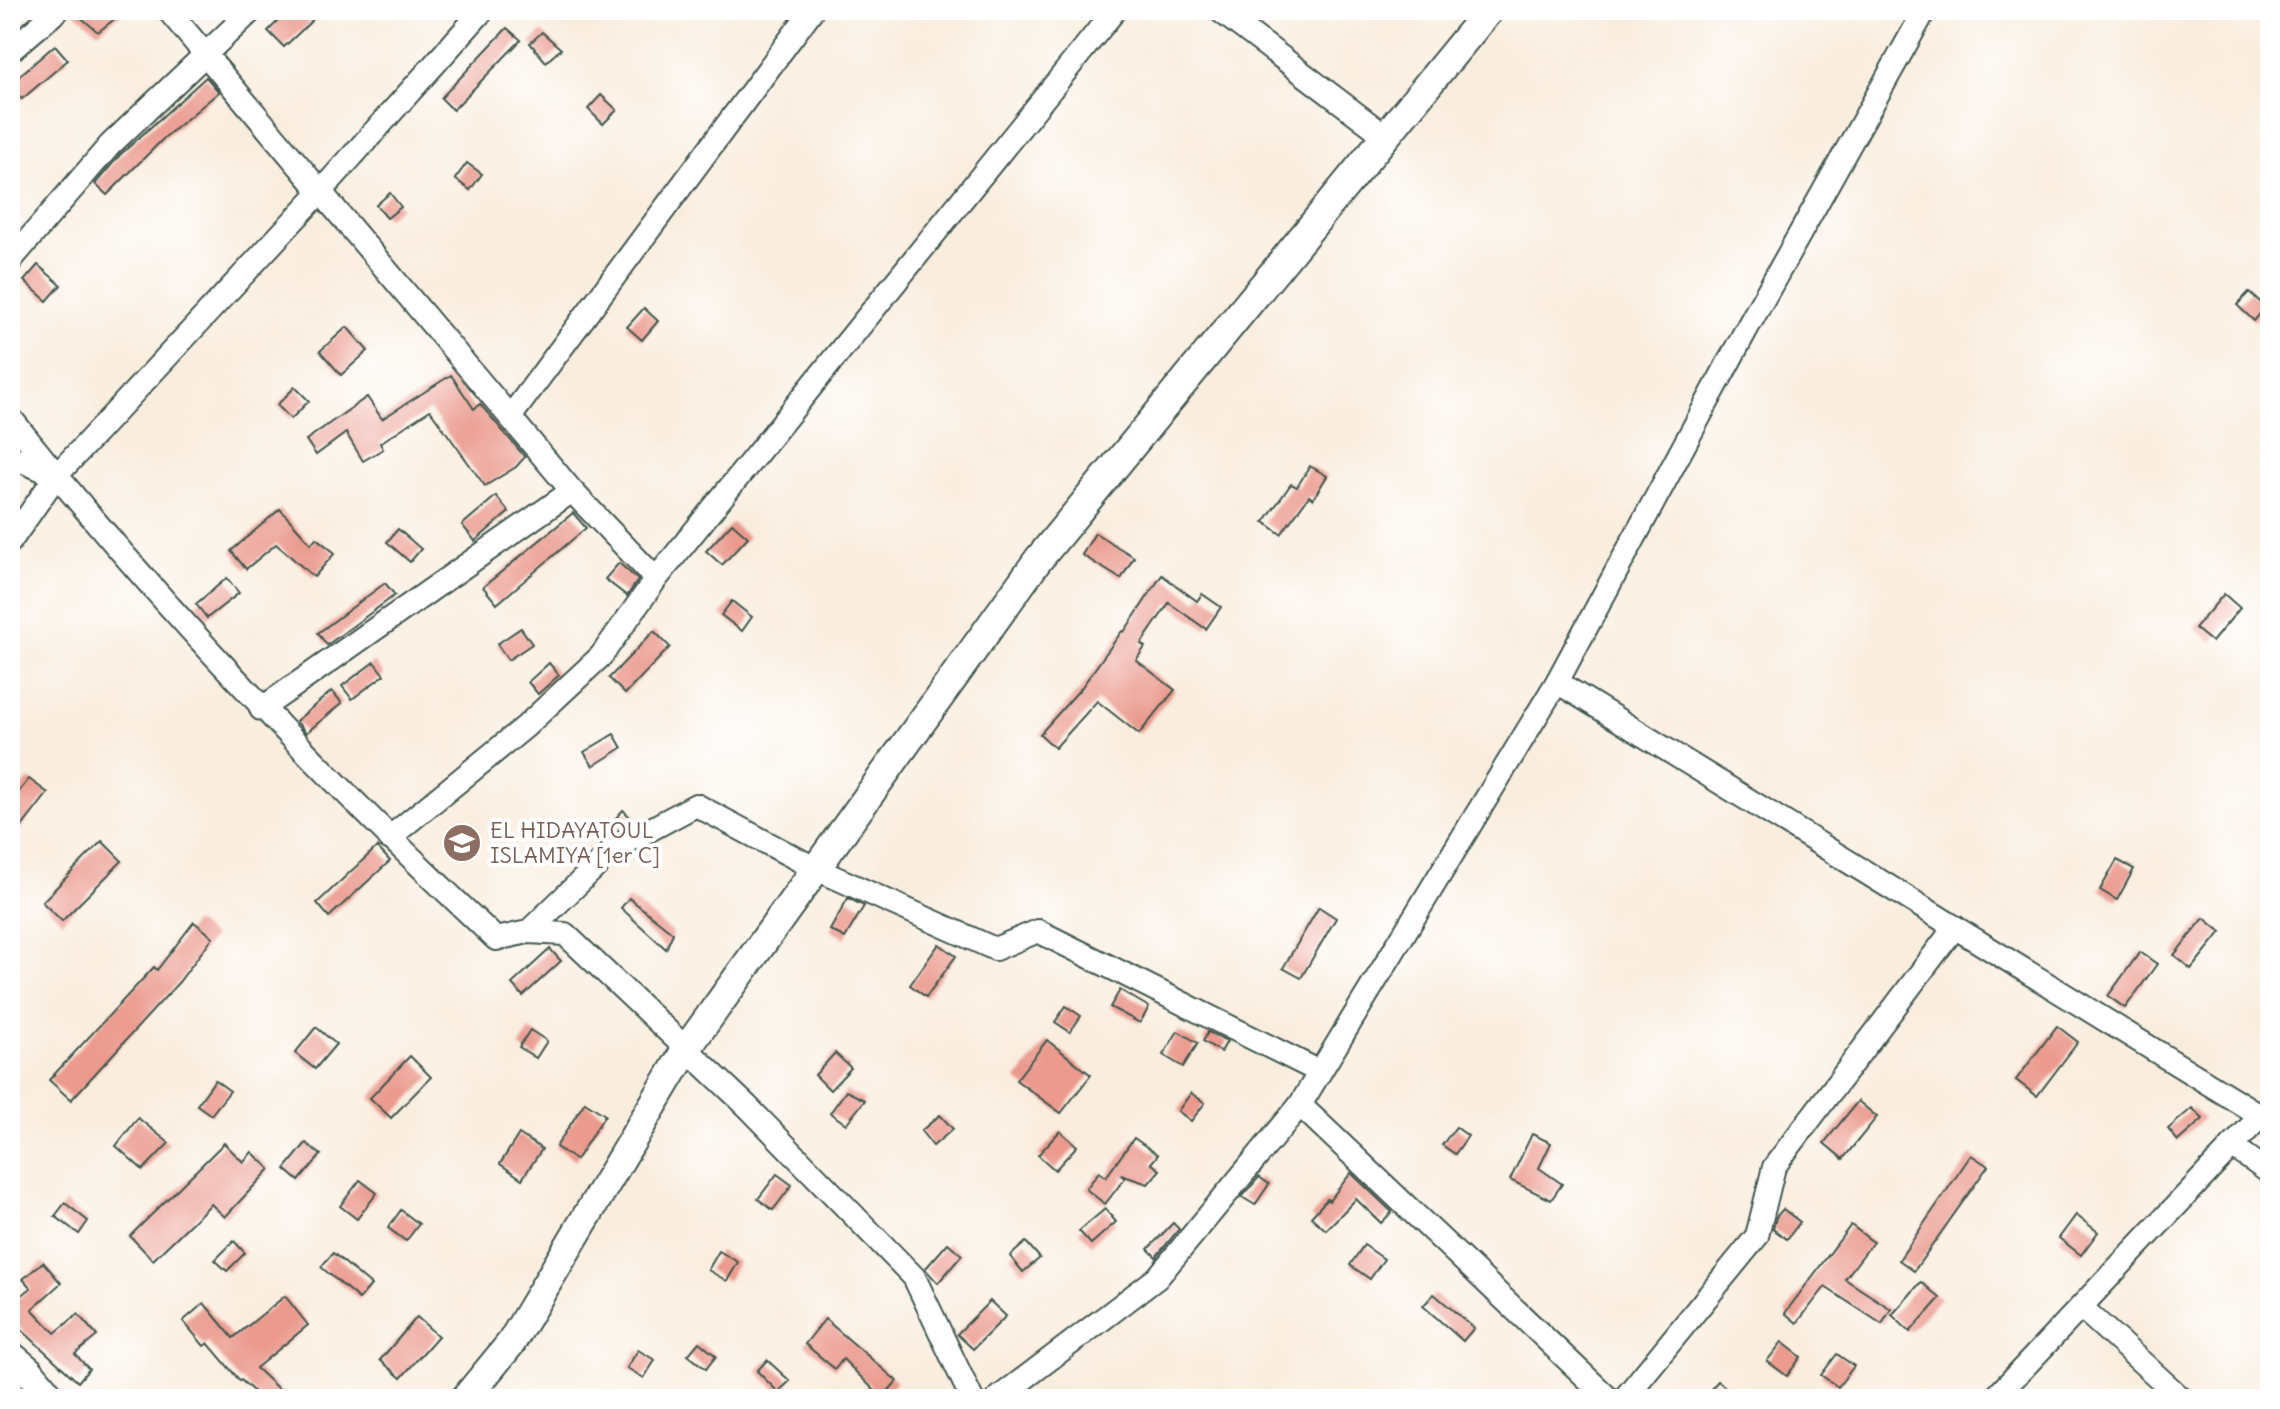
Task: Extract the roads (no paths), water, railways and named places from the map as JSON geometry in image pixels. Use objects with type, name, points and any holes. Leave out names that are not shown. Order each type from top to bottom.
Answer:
[{"type":"street","points":[[10,51],[58,10]]},
{"type":"street","points":[[168,10],[572,491],[656,579]]},
{"type":"street","points":[[10,261],[110,145],[252,10]]},
{"type":"street","points":[[10,542],[56,476],[321,191],[483,10]]},
{"type":"street","points":[[511,416],[812,10]]},
{"type":"street","points":[[389,838],[525,727],[601,656],[656,579],[1115,10]]},
{"type":"street","points":[[1219,10],[1384,135]]},
{"type":"street","points":[[997,1399],[1157,1278],[1300,1105],[1557,682],[1746,330],[1925,10]]},
{"type":"street","points":[[465,1399],[511,1343],[687,1048],[1038,560],[1384,135],[1476,14]]},
{"type":"street","points":[[10,417],[56,476],[261,709],[389,838],[496,939],[528,932],[565,934],[687,1048],[914,1277],[967,1397]]},
{"type":"street","points":[[10,456],[56,476]]},
{"type":"street","points":[[261,709],[572,491]]},
{"type":"street","points":[[1557,682],[1955,927],[2265,1111],[1994,1399]]},
{"type":"street","points":[[528,932],[614,849],[696,805],[816,869],[995,949],[1038,931],[1320,1072]]},
{"type":"street","points":[[1624,1399],[1757,1236],[1774,1167],[1955,927]]},
{"type":"street","points":[[1300,1105],[1609,1399]]},
{"type":"street","points":[[2232,1146],[2270,1173]]},
{"type":"street","points":[[2081,1307],[2182,1399]]},
{"type":"street","points":[[10,1355],[29,1371],[52,1399]]},
{"type":"place","name":"EL HIDAYATOUL ISLAMIYA [1er C]","points":[[462,843]]}]
